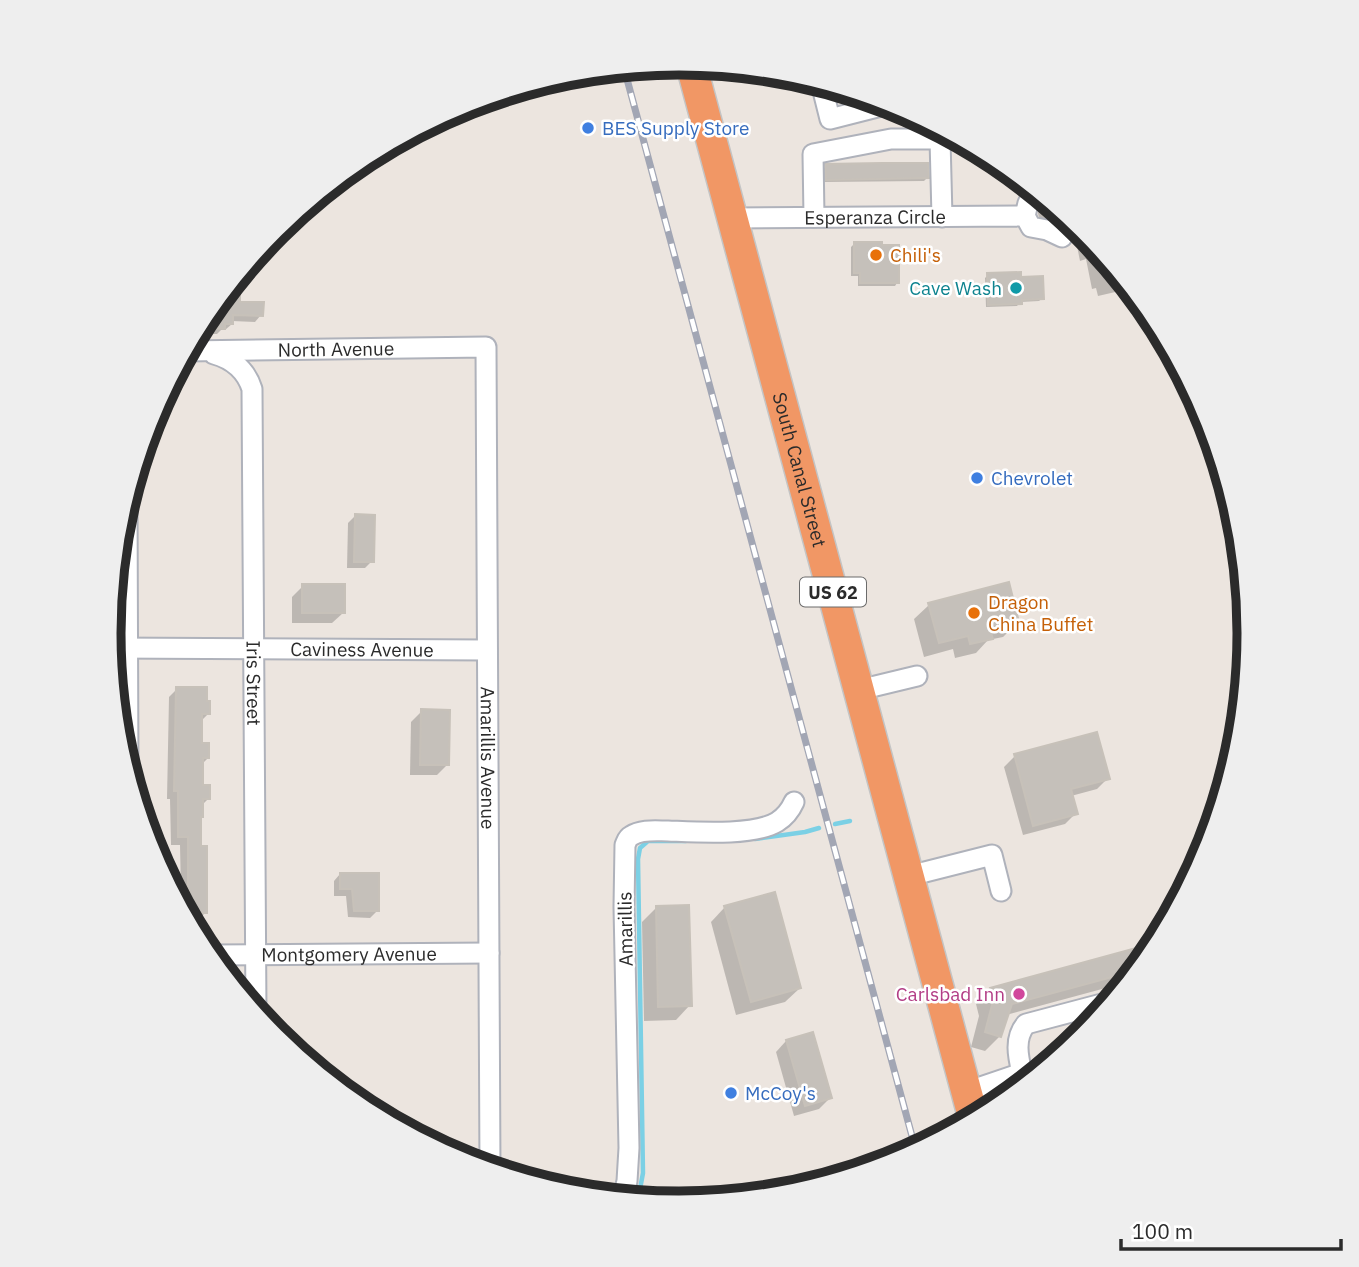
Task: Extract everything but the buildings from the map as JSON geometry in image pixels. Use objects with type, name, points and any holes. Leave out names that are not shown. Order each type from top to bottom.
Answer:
[{"type":"highway","name":"South Canal Street","points":[[694,75],[970,1106]]},
{"type":"street","points":[[824,94],[830,119],[869,109]]},
{"type":"street","points":[[814,217],[813,154],[891,139],[938,139]]},
{"type":"street","points":[[940,140],[942,217]]},
{"type":"street","points":[[1031,200],[1021,216],[1031,227],[1062,237]]},
{"type":"street","name":"Esperanza Circle","points":[[733,218],[1021,216]]},
{"type":"street","name":"North Avenue","points":[[198,351],[486,347]]},
{"type":"street","name":"Amarillis Avenue","points":[[486,347],[490,1158]]},
{"type":"street","name":"North Avenue","points":[[197,352],[218,355],[234,362]]},
{"type":"street","name":"Iris Street","points":[[234,362],[249,379],[252,389],[256,997]]},
{"type":"street","name":"Caviness Avenue","points":[[121,648],[487,650]]},
{"type":"street","points":[[859,690],[917,676]]},
{"type":"street","name":"Amarillis","points":[[626,1189],[629,1148],[624,906],[627,841],[639,832],[755,830],[778,822],[789,813],[794,802]]},
{"type":"street","points":[[908,876],[992,855],[1001,891]]},
{"type":"street","name":"Montgomery Avenue","points":[[224,955],[489,953]]},
{"type":"street","points":[[1025,1071],[1018,1048],[1020,1031],[1026,1024],[1096,1006]]},
{"type":"street","points":[[970,1106],[1001,1090]]},
{"type":"waterway","points":[[835,824],[850,821]]},
{"type":"waterway","points":[[755,839],[819,828]]},
{"type":"waterway","points":[[640,1191],[643,1173],[638,859],[640,848],[648,841],[686,841]]},
{"type":"railway","points":[[627,78],[913,1140]]},
{"type":"place","name":"BES Supply Store","points":[[588,128]]},
{"type":"place","name":"Chili's","points":[[876,255]]},
{"type":"place","name":"Cave Wash","points":[[1016,288]]},
{"type":"place","name":"Chevrolet","points":[[977,478]]},
{"type":"place","name":"Dragon China Buffet","points":[[974,613]]},
{"type":"place","name":"Carlsbad Inn","points":[[1019,994]]},
{"type":"place","name":"McCoy's","points":[[731,1093]]}]
